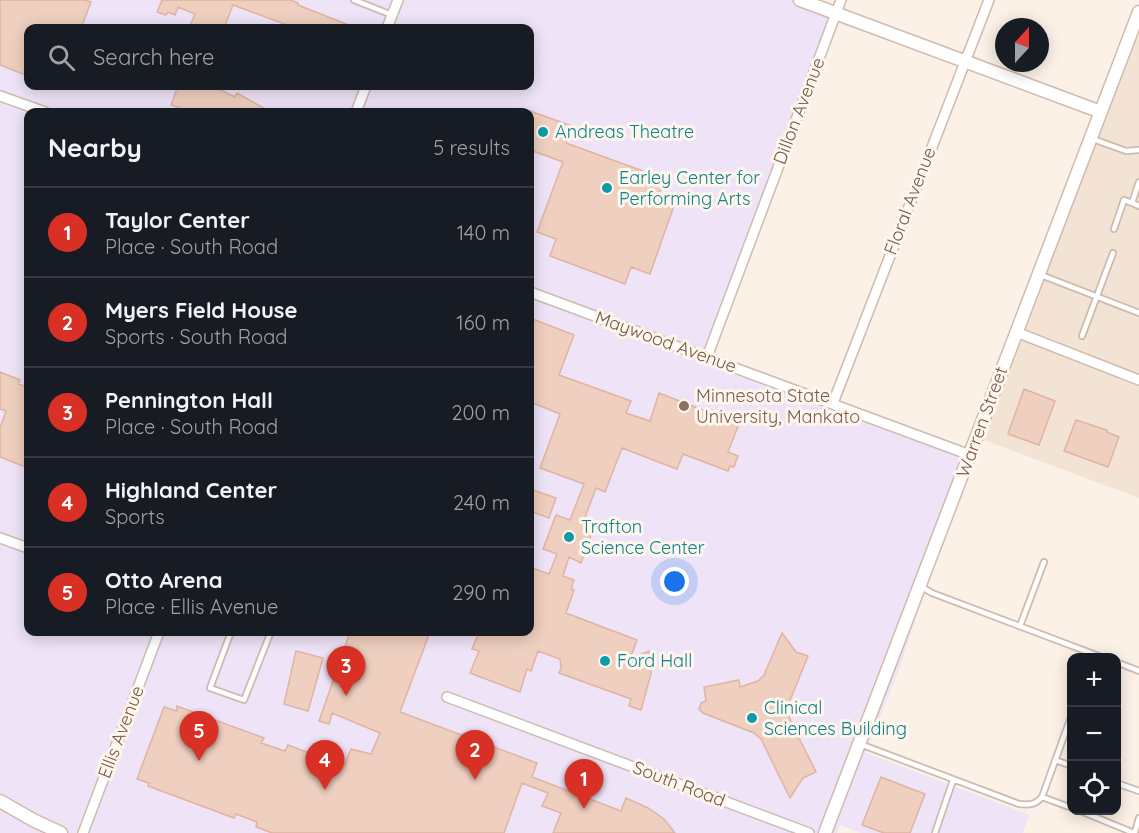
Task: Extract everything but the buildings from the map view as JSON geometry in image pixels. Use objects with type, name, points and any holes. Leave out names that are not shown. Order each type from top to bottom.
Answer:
[{"type":"street","points":[[389,24],[398,0]]},
{"type":"street","points":[[800,0],[1101,112]]},
{"type":"street","name":"Dillon Avenue","points":[[707,357],[841,0]]},
{"type":"street","name":"Floral Avenue","points":[[833,403],[988,0]]},
{"type":"street","name":"Warren Street","points":[[825,833],[1138,16]]},
{"type":"street","points":[[358,108],[364,90]]},
{"type":"street","points":[[0,96],[34,108]]},
{"type":"street","name":"Maywood Avenue","points":[[534,293],[970,455]]},
{"type":"street","points":[[1016,332],[1139,381]]},
{"type":"street","points":[[0,538],[24,547]]},
{"type":"street","name":"Ellis Avenue","points":[[83,833],[157,636]]},
{"type":"street","name":"South Road","points":[[447,697],[809,833]]},
{"type":"street","points":[[0,801],[61,833]]},
{"type":"lane","points":[[354,0],[392,15]]},
{"type":"lane","points":[[1091,138],[1126,151],[1139,150]]},
{"type":"lane","points":[[1132,203],[1139,182]]},
{"type":"lane","points":[[1114,229],[1124,200],[1139,206]]},
{"type":"lane","points":[[1082,336],[1113,253]]},
{"type":"lane","points":[[1039,274],[1139,313]]},
{"type":"lane","points":[[1020,626],[1044,562]]},
{"type":"lane","points":[[920,586],[932,593],[1087,653]]},
{"type":"lane","points":[[230,636],[210,688],[244,700],[269,636]]},
{"type":"lane","points":[[1121,664],[1139,671]]},
{"type":"lane","points":[[860,744],[1020,804],[1037,803],[1042,797],[1067,726]]},
{"type":"lane","points":[[1055,760],[1067,764]]},
{"type":"lane","points":[[934,833],[953,780]]},
{"type":"lane","points":[[1121,785],[1139,791]]},
{"type":"lane","points":[[1042,797],[1067,806]]},
{"type":"lane","points":[[1091,815],[1135,832],[1139,818]]},
{"type":"shaded area","name":"Minnesota State University, Mankato","points":[[0,0],[818,0],[836,13],[707,357],[970,455],[897,675],[866,753],[1029,815],[1023,833],[861,833],[840,825],[837,833],[0,833]]},
{"type":"shaded area","points":[[1137,38],[1139,38],[1139,498],[981,439]]},
{"type":"place","name":"Andreas Theatre","points":[[543,132]]},
{"type":"place","name":"Earley Center for Performing Arts","points":[[607,188]]},
{"type":"place","name":"Minnesota State University, Mankato","points":[[684,406]]},
{"type":"place","name":"Trafton Science Center","points":[[569,537]]},
{"type":"place","name":"Ford Hall","points":[[605,661]]},
{"type":"place","name":"Pennington Hall","points":[[346,696]]},
{"type":"place","name":"Clinical Sciences Building","points":[[752,718]]},
{"type":"place","name":"Otto Arena","points":[[199,761]]},
{"type":"place","name":"Myers Field House","points":[[475,780]]},
{"type":"place","name":"Highland Center","points":[[325,790]]},
{"type":"place","name":"Taylor Center","points":[[584,809]]}]
